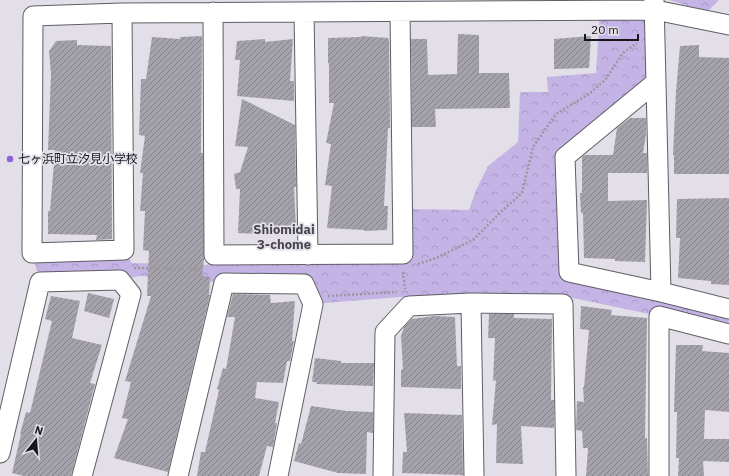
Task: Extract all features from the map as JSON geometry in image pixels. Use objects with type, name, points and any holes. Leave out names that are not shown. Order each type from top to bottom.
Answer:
[{"type":"street","points":[[654,5],[661,292]]},
{"type":"street","points":[[122,13],[124,250],[32,253],[33,16],[122,13],[213,12],[400,12],[654,5],[729,26]]},
{"type":"street","points":[[213,12],[214,255],[403,254],[400,12]]},
{"type":"street","points":[[304,12],[308,254]]},
{"type":"street","points":[[656,82],[565,157],[569,272],[661,292],[729,309]]},
{"type":"street","points":[[0,453],[40,282],[120,280],[131,294],[82,476]]},
{"type":"street","points":[[178,476],[224,283],[304,284],[313,304],[278,476]]},
{"type":"street","points":[[383,476],[384,332],[409,306],[471,303],[563,304],[566,476]]},
{"type":"street","points":[[471,303],[474,476]]},
{"type":"street","points":[[659,476],[659,316],[729,334]]},
{"type":"path","points":[[416,264],[436,258],[473,240],[522,193],[533,147],[556,114],[589,94],[600,85],[605,80],[623,52],[655,30]]},
{"type":"path","points":[[403,265],[405,292]]},
{"type":"path","points":[[132,268],[204,269]]},
{"type":"path","points":[[322,297],[398,292]]},
{"type":"green space","points":[[669,0],[719,0],[707,12]]},
{"type":"green space","points":[[600,10],[655,10],[656,82],[565,157],[569,272],[729,309],[729,334],[659,316],[568,297],[399,297],[313,304],[303,284],[224,283],[140,276],[120,280],[40,282],[32,253],[124,250],[132,263],[207,265],[214,255],[403,254],[412,209],[469,210],[476,190],[488,166],[518,142],[520,92],[548,92],[547,77],[596,73]]},
{"type":"building","points":[[458,34],[479,35],[479,73],[509,73],[510,108],[435,109],[436,127],[412,127],[411,39],[427,39],[428,75],[457,74]]},
{"type":"building","points":[[202,36],[201,153],[203,153],[204,259],[202,276],[210,277],[210,295],[168,472],[114,458],[128,419],[122,418],[131,382],[125,381],[151,296],[147,296],[149,251],[143,250],[145,211],[140,211],[143,173],[140,173],[145,136],[139,135],[141,79],[146,79],[152,37],[180,39],[180,37]]},
{"type":"building","points":[[361,36],[388,38],[389,40],[390,128],[388,128],[384,206],[388,206],[387,230],[364,231],[327,228],[332,186],[325,185],[331,144],[326,143],[334,103],[329,103],[328,38]]},
{"type":"building","points":[[591,36],[589,68],[554,69],[554,39]]},
{"type":"building","points":[[265,39],[265,42],[293,39],[290,81],[294,81],[294,101],[237,96],[240,60],[235,60],[237,41]]},
{"type":"building","points":[[77,40],[77,45],[111,46],[112,239],[96,240],[97,235],[48,234],[48,211],[50,211],[55,150],[48,150],[51,74],[49,51],[56,41]]},
{"type":"building","points":[[699,45],[699,57],[729,58],[729,174],[674,174],[673,155],[676,91],[680,46]]},
{"type":"building","points":[[242,99],[295,125],[296,187],[294,187],[296,229],[261,228],[261,234],[238,233],[240,189],[236,189],[234,174],[240,172],[248,147],[235,146]]},
{"type":"building","points":[[630,118],[646,118],[646,134],[643,153],[647,153],[647,173],[608,173],[608,201],[647,200],[645,262],[584,258],[583,213],[581,213],[580,193],[582,193],[582,157],[584,155],[613,155],[617,128]]},
{"type":"building","points":[[729,198],[729,285],[711,284],[711,281],[678,278],[680,238],[676,238],[677,199]]},
{"type":"building","points":[[88,293],[114,299],[109,318],[84,311]]},
{"type":"building","points":[[233,294],[270,295],[271,303],[295,301],[292,341],[294,341],[290,361],[287,361],[283,383],[257,382],[255,398],[279,402],[273,447],[267,446],[259,476],[197,476],[201,452],[205,452],[219,390],[217,389],[223,368],[226,369],[235,317],[227,317]]},
{"type":"building","points":[[51,296],[80,301],[72,338],[102,345],[90,383],[95,384],[71,476],[24,476],[12,473],[20,434],[26,412],[30,413],[52,321],[45,319]]},
{"type":"building","points":[[581,306],[612,310],[611,315],[647,318],[645,438],[647,438],[648,476],[586,476],[588,448],[583,448],[582,431],[576,430],[577,401],[584,402],[583,387],[589,330],[580,329]]},
{"type":"building","points":[[489,314],[514,314],[514,318],[552,319],[551,400],[554,400],[554,428],[521,426],[523,464],[496,463],[497,424],[492,425],[496,380],[493,381],[495,338],[488,338]]},
{"type":"building","points":[[435,316],[455,317],[457,366],[461,366],[461,389],[401,387],[401,370],[403,369],[401,336],[404,327],[412,319]]},
{"type":"building","points":[[676,345],[703,345],[702,351],[729,353],[729,412],[705,410],[704,439],[729,439],[729,462],[703,461],[704,476],[678,476],[679,458],[676,458],[677,412],[674,412]]},
{"type":"building","points":[[315,358],[341,361],[341,363],[374,363],[373,386],[316,384],[317,382],[312,382]]},
{"type":"building","points":[[311,406],[347,411],[373,412],[373,433],[367,432],[366,474],[338,473],[294,461],[299,443],[301,444]]},
{"type":"building","points":[[404,413],[462,415],[463,475],[402,473],[403,452],[407,452]]},
{"type":"place","name":"七ヶ浜町立汐見小学校","points":[[10,159]]},
{"type":"district","name":"Shiomidai 3-chome","points":[[284,236]]}]
